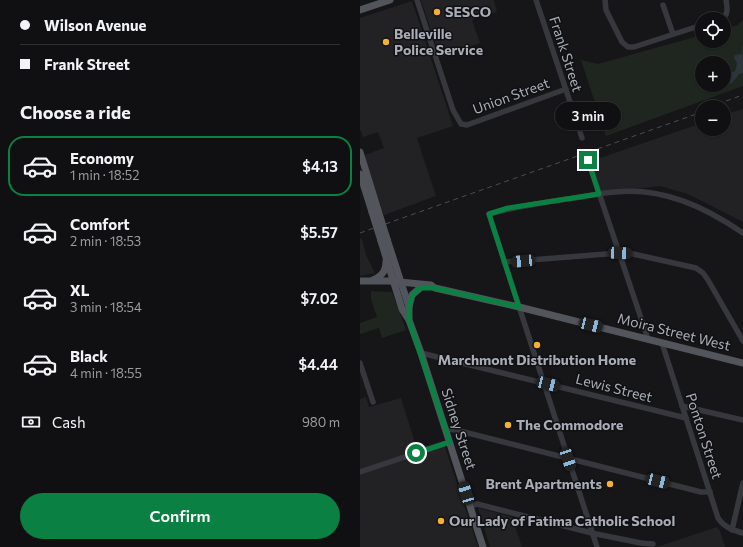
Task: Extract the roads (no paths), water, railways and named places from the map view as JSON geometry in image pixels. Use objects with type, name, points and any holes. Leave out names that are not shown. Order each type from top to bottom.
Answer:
[{"type":"main road","points":[[360,10],[385,1]]},
{"type":"main road","name":"Sidney Street","points":[[360,152],[375,211],[398,284],[402,309],[409,320],[421,353],[484,547]]},
{"type":"main road","name":"Sidney Street","points":[[360,174],[375,211]]},
{"type":"main road","name":"Sidney Street","points":[[384,240],[386,259],[409,307],[409,320]]},
{"type":"main road","points":[[372,280],[379,278],[384,272],[386,259]]},
{"type":"main road","name":"Moira Street West","points":[[360,281],[372,280],[420,288],[435,288],[519,307],[743,363]]},
{"type":"main road","name":"Moira Street West","points":[[360,285],[431,285],[435,288]]},
{"type":"main road","points":[[409,307],[412,294],[420,288]]},
{"type":"street","name":"Union Street","points":[[417,0],[453,110],[461,124],[465,125],[494,116],[566,90]]},
{"type":"street","name":"Frank Street","points":[[536,0],[582,138]]},
{"type":"street","points":[[605,0],[606,10],[622,42],[628,47],[634,47],[695,27]]},
{"type":"street","points":[[726,0],[727,12]]},
{"type":"street","points":[[663,5],[673,34]]},
{"type":"street","points":[[588,160],[648,339]]},
{"type":"street","points":[[597,547],[489,214],[508,208],[616,191],[648,192],[665,194],[702,209],[725,221],[743,233]]},
{"type":"street","points":[[504,262],[629,253],[696,268],[703,273],[708,280],[743,341]]},
{"type":"street","name":"Ponton Street","points":[[662,342],[718,518],[722,525],[732,530]]},
{"type":"street","name":"Lewis Street","points":[[421,353],[686,418]]},
{"type":"street","points":[[360,363],[373,402]]},
{"type":"street","points":[[682,406],[743,420]]},
{"type":"street","points":[[446,430],[456,430],[694,490],[710,492]]},
{"type":"street","points":[[360,472],[450,442]]},
{"type":"street","points":[[743,483],[732,530],[743,533]]},
{"type":"street","points":[[470,506],[477,504],[593,533],[652,544]]},
{"type":"waterway","points":[[742,54],[743,47]]},
{"type":"railway","points":[[729,100],[743,95]]},
{"type":"railway","points":[[360,233],[695,114]]},
{"type":"place","name":"SESCO","points":[[437,12]]},
{"type":"place","name":"Belleville Police Service","points":[[386,42]]},
{"type":"place","name":"Marchmont Distribution Home","points":[[537,345]]},
{"type":"place","name":"The Commodore","points":[[508,425]]},
{"type":"place","name":"Brent Apartments","points":[[610,484]]},
{"type":"place","name":"Our Lady of Fatima Catholic School","points":[[441,521]]}]
